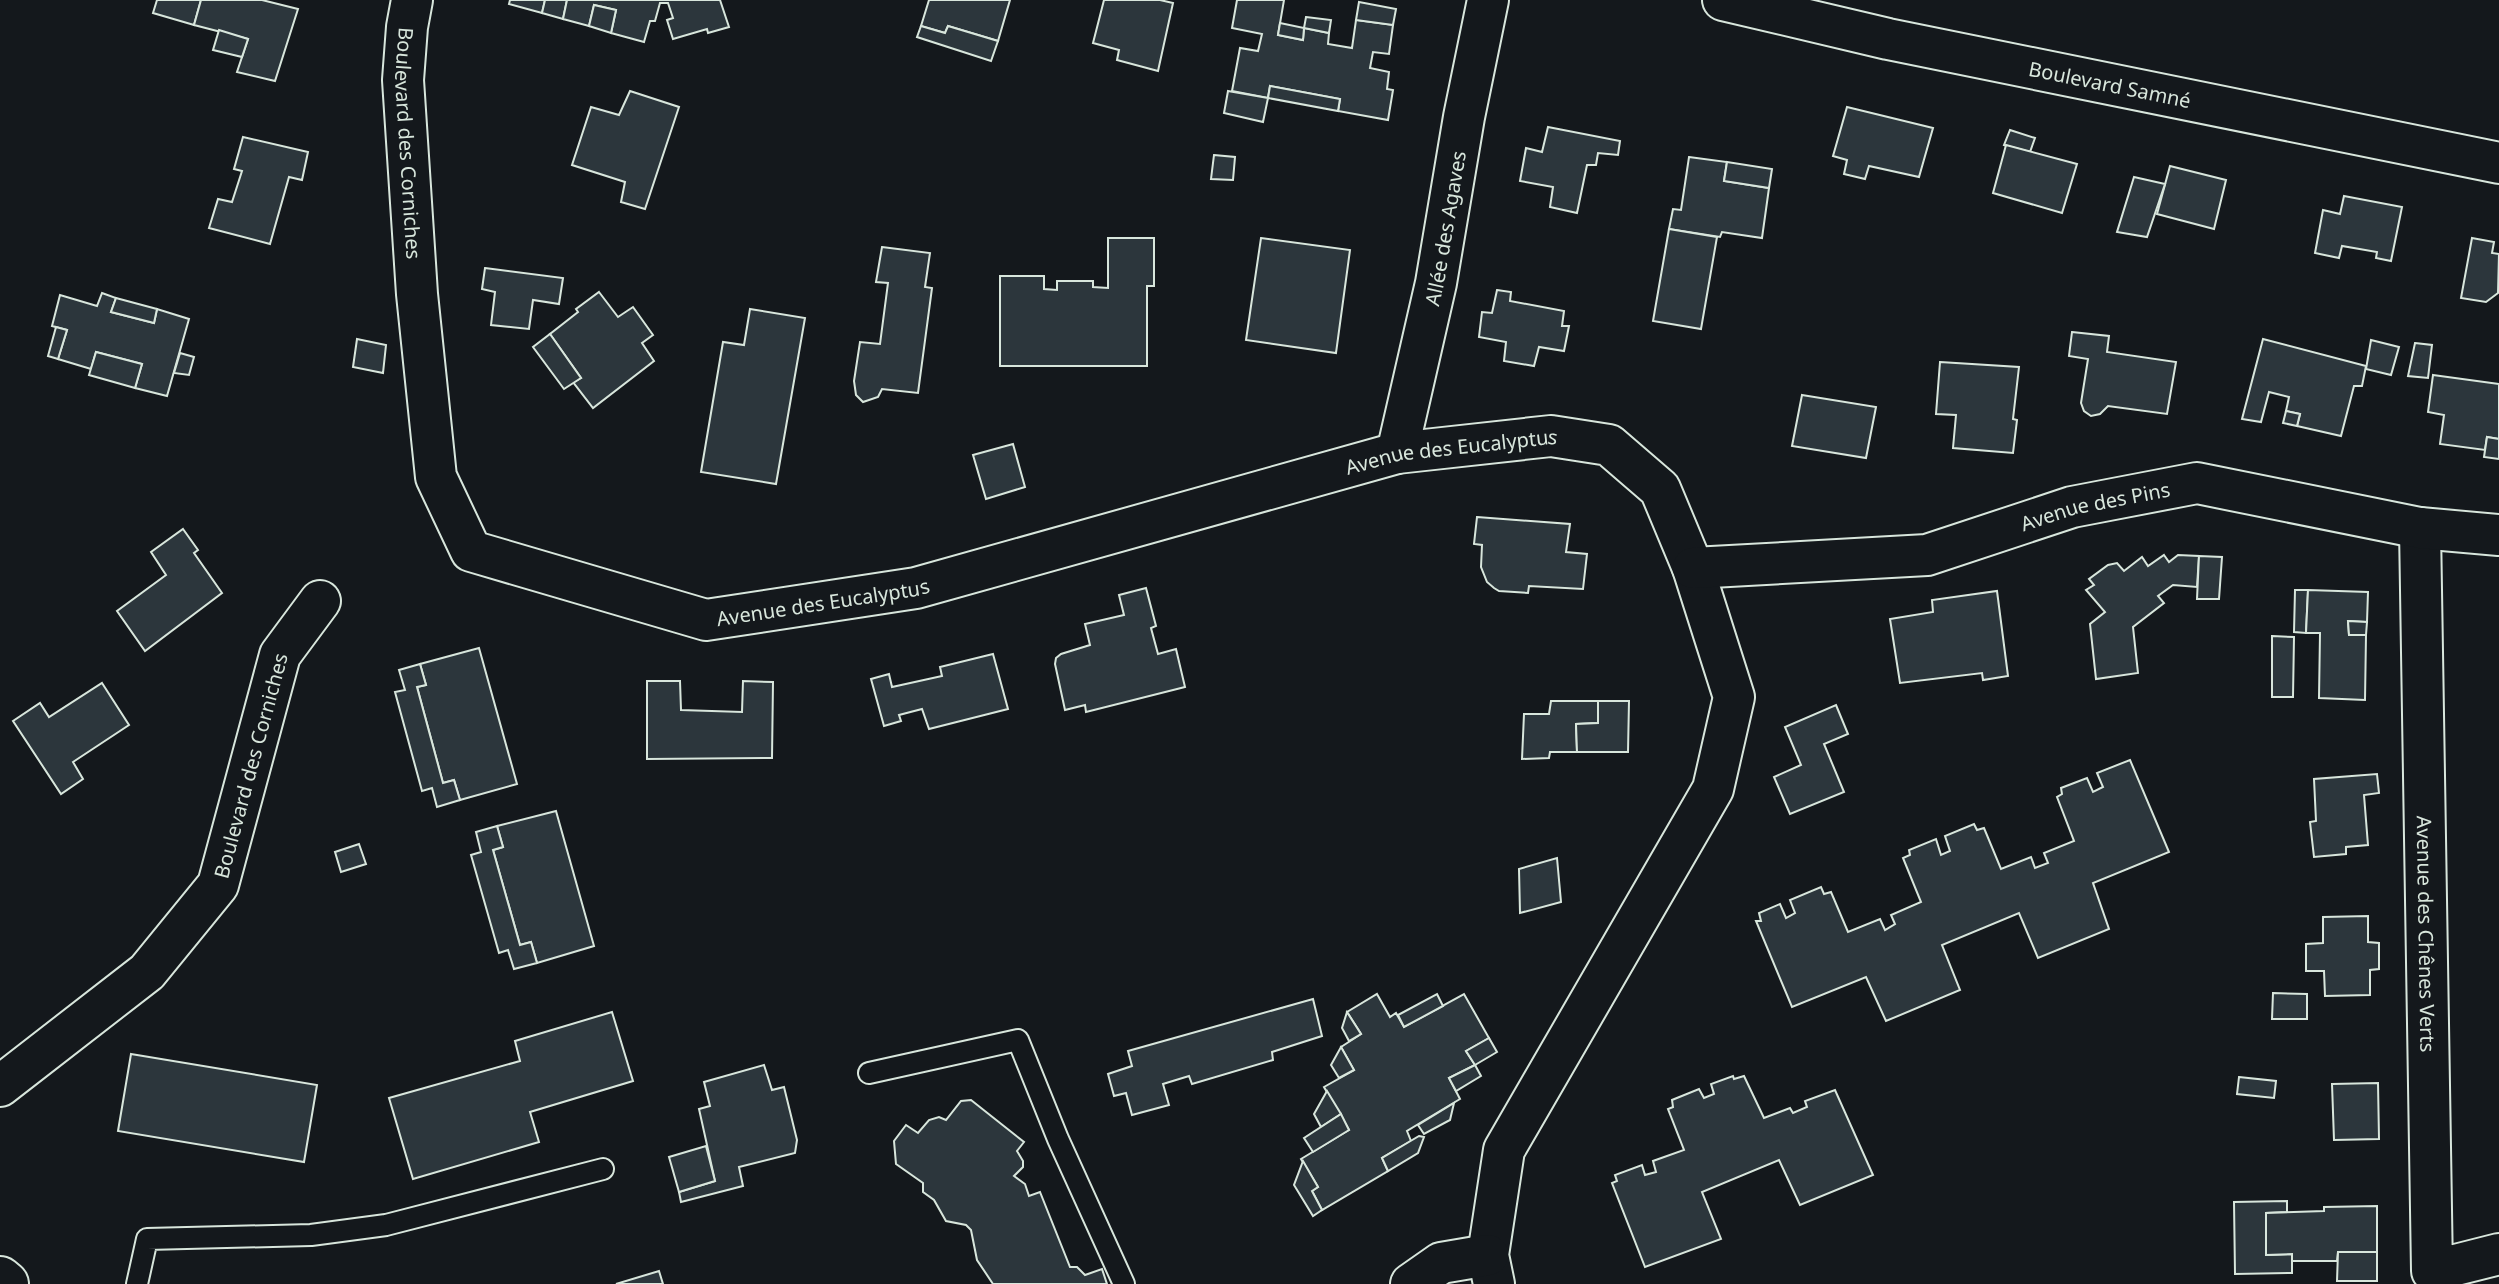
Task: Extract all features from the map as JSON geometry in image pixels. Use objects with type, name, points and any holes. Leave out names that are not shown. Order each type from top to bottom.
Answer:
[{"type":"street","name":"Boulevard des Corniches","points":[[412,0],[403,80],[417,294],[436,477]]},
{"type":"street","name":"Allée des Agaves","points":[[1397,453],[1436,283],[1464,117],[1488,0]]},
{"type":"street","name":"Boulevard Samné","points":[[1723,0],[1888,39],[2499,163]]},
{"type":"street","name":"Avenue des Eucalyptus","points":[[436,477],[471,551],[706,620],[916,588],[1397,453],[1551,436],[1609,445],[1660,489],[1693,568],[1734,697],[1713,789],[1504,1150],[1491,1270]]},
{"type":"street","name":"Avenue des Pins","points":[[1693,568],[1927,555],[2072,507],[2197,483],[2420,528],[2499,535]]},
{"type":"street","name":"Avenue des Chênes Verts","points":[[2420,528],[2432,1271],[2499,1254]]},
{"type":"street","name":"Boulevard des Corniches","points":[[0,1086],[147,972],[218,885],[280,655],[320,601]]},
{"type":"street","points":[[1411,1284],[1441,1263],[1491,1270]]},
{"type":"street","points":[[0,1279],[6,1284]]},
{"type":"lane","points":[[869,1073],[1018,1040],[1058,1139],[1124,1284]]},
{"type":"lane","points":[[137,1284],[147,1239],[311,1235],[386,1225],[603,1169]]},
{"type":"building","points":[[157,0],[201,0],[194,25],[153,13]]},
{"type":"building","points":[[201,0],[262,0],[298,9],[275,81],[237,72],[248,39],[194,25]]},
{"type":"building","points":[[510,0],[545,0],[542,13],[509,4]]},
{"type":"building","points":[[545,0],[567,0],[563,19],[542,13]]},
{"type":"building","points":[[567,0],[720,0],[729,27],[708,33],[707,29],[673,39],[667,20],[673,18],[668,3],[660,3],[655,21],[650,21],[644,42],[611,33],[616,10],[594,5],[589,26],[563,19]]},
{"type":"building","points":[[929,0],[1010,0],[998,41],[948,26],[945,33],[921,26]]},
{"type":"building","points":[[1104,0],[1160,0],[1173,3],[1158,71],[1117,60],[1119,50],[1093,43]]},
{"type":"building","points":[[1237,0],[1284,0],[1278,35],[1303,40],[1304,28],[1329,33],[1328,44],[1352,48],[1356,20],[1393,25],[1389,54],[1373,52],[1370,68],[1389,72],[1387,89],[1393,90],[1388,120],[1338,111],[1340,99],[1270,86],[1268,98],[1232,91],[1240,48],[1258,51],[1262,34],[1232,28]]},
{"type":"building","points":[[1359,2],[1396,9],[1393,25],[1356,20]]},
{"type":"building","points":[[594,5],[616,10],[611,33],[589,26]]},
{"type":"building","points":[[1306,17],[1331,20],[1329,33],[1304,28]]},
{"type":"building","points":[[1280,23],[1304,28],[1303,40],[1278,35]]},
{"type":"building","points":[[921,26],[945,33],[948,26],[998,41],[991,61],[917,37]]},
{"type":"building","points":[[219,30],[248,39],[242,57],[213,50]]},
{"type":"building","points":[[1270,86],[1340,99],[1338,111],[1268,98]]},
{"type":"building","points":[[630,91],[679,107],[645,209],[621,202],[625,182],[572,165],[591,107],[619,115]]},
{"type":"building","points":[[1228,91],[1268,98],[1263,122],[1224,113]]},
{"type":"building","points":[[1847,107],[1933,128],[1919,177],[1869,166],[1865,179],[1844,174],[1847,160],[1833,156]]},
{"type":"building","points":[[1548,127],[1620,141],[1618,155],[1598,153],[1596,165],[1587,165],[1577,213],[1550,207],[1553,187],[1520,181],[1526,148],[1542,152]]},
{"type":"building","points":[[2010,130],[2035,138],[2030,152],[2004,145]]},
{"type":"building","points":[[243,137],[308,152],[302,180],[289,177],[270,244],[209,228],[218,199],[232,202],[242,171],[234,169]]},
{"type":"building","points":[[2006,145],[2077,164],[2062,213],[1993,193]]},
{"type":"building","points":[[1214,155],[1235,157],[1233,180],[1211,179]]},
{"type":"building","points":[[1689,157],[1727,162],[1724,181],[1769,188],[1762,238],[1722,232],[1720,237],[1669,229],[1673,209],[1681,210]]},
{"type":"building","points":[[1727,162],[1772,169],[1769,188],[1724,181]]},
{"type":"building","points":[[2170,166],[2226,180],[2214,229],[2157,214]]},
{"type":"building","points":[[2134,177],[2165,184],[2147,237],[2117,232]]},
{"type":"building","points":[[2344,196],[2402,207],[2391,261],[2376,258],[2377,252],[2342,246],[2339,258],[2315,253],[2323,210],[2340,214]]},
{"type":"building","points":[[1669,229],[1717,237],[1701,329],[1653,321]]},
{"type":"building","points":[[1108,238],[1154,238],[1154,286],[1147,286],[1147,366],[1000,366],[1000,276],[1044,276],[1044,289],[1057,290],[1057,281],[1093,281],[1093,287],[1108,288]]},
{"type":"building","points":[[1261,238],[1350,250],[1336,353],[1246,340]]},
{"type":"building","points":[[2472,238],[2494,242],[2492,253],[2499,254],[2498,293],[2486,302],[2461,298]]},
{"type":"building","points":[[882,247],[930,253],[925,287],[932,288],[918,393],[882,389],[878,397],[863,402],[856,395],[854,381],[860,342],[880,344],[888,283],[876,282]]},
{"type":"building","points":[[485,268],[563,278],[559,304],[533,300],[529,329],[491,325],[495,292],[482,289]]},
{"type":"building","points":[[1497,290],[1511,292],[1510,301],[1564,311],[1562,326],[1569,326],[1564,351],[1539,347],[1534,366],[1504,361],[1506,342],[1479,337],[1482,312],[1492,313]]},
{"type":"building","points":[[599,292],[618,317],[633,307],[653,335],[642,343],[654,361],[593,408],[573,382],[581,378],[550,334]]},
{"type":"building","points":[[102,293],[116,298],[111,312],[154,323],[157,309],[189,319],[167,396],[135,388],[142,364],[96,352],[91,369],[58,359],[67,330],[52,326],[60,295],[97,306]]},
{"type":"building","points":[[116,298],[157,309],[154,323],[111,312]]},
{"type":"building","points":[[750,309],[805,318],[776,484],[701,472],[723,342],[744,345]]},
{"type":"building","points":[[56,327],[67,330],[58,359],[48,356]]},
{"type":"building","points":[[2072,332],[2109,336],[2107,352],[2176,362],[2167,414],[2108,406],[2100,414],[2091,416],[2084,411],[2081,403],[2088,359],[2069,356]]},
{"type":"building","points":[[550,334],[581,378],[564,389],[533,347]]},
{"type":"building","points":[[357,339],[386,345],[383,373],[353,367]]},
{"type":"building","points":[[2263,339],[2366,366],[2362,386],[2354,386],[2341,436],[2297,426],[2300,414],[2286,411],[2289,397],[2269,392],[2261,422],[2242,419]]},
{"type":"building","points":[[2371,340],[2399,347],[2391,375],[2366,369]]},
{"type":"building","points":[[2415,343],[2432,345],[2428,378],[2408,376]]},
{"type":"building","points":[[96,352],[142,364],[135,388],[89,375]]},
{"type":"building","points":[[180,353],[194,357],[189,375],[174,373]]},
{"type":"building","points":[[1940,362],[2019,367],[2013,453],[1953,448],[1956,415],[1936,414]]},
{"type":"building","points":[[2433,375],[2499,384],[2499,439],[2487,437],[2485,450],[2440,444],[2444,415],[2428,412]]},
{"type":"building","points":[[1802,395],[1876,407],[1866,458],[1792,446]]},
{"type":"building","points":[[2286,411],[2300,414],[2297,426],[2283,423]]},
{"type":"building","points":[[2487,437],[2499,439],[2499,459],[2484,457]]},
{"type":"building","points":[[1013,444],[1025,487],[986,499],[973,455]]},
{"type":"building","points":[[1477,517],[1570,524],[1566,552],[1587,554],[1583,589],[1529,586],[1528,593],[1494,588],[1487,582],[1481,567],[1482,545],[1474,544]]},
{"type":"building","points":[[183,529],[198,550],[194,553],[222,593],[145,651],[117,611],[166,575],[151,552]]},
{"type":"building","points":[[2164,555],[2169,562],[2178,555],[2199,556],[2197,587],[2173,585],[2158,596],[2164,603],[2133,627],[2138,673],[2096,679],[2090,624],[2105,612],[2086,590],[2094,585],[2089,579],[2108,565],[2117,563],[2124,571],[2142,557],[2148,566]]},
{"type":"building","points":[[2199,556],[2222,557],[2219,599],[2197,599]]},
{"type":"building","points":[[1146,588],[1156,626],[1151,628],[1158,654],[1176,649],[1185,687],[1086,712],[1085,705],[1065,710],[1056,658],[1090,645],[1085,624],[1124,615],[1119,595]]},
{"type":"building","points":[[2295,590],[2308,590],[2306,633],[2294,632]]},
{"type":"building","points":[[2308,590],[2368,592],[2367,622],[2348,621],[2349,635],[2366,635],[2365,700],[2319,698],[2320,633],[2306,633]]},
{"type":"building","points":[[1997,591],[2008,676],[1983,680],[1982,673],[1900,683],[1890,619],[1933,612],[1932,600]]},
{"type":"building","points":[[2348,621],[2367,622],[2366,635],[2349,635]]},
{"type":"building","points":[[2272,636],[2294,637],[2293,697],[2272,697]]},
{"type":"building","points":[[479,648],[517,784],[460,800],[454,780],[443,783],[417,687],[426,685],[420,664]]},
{"type":"building","points":[[993,654],[1008,709],[929,729],[922,709],[899,715],[901,721],[884,726],[871,679],[889,674],[892,687],[942,676],[940,667]]},
{"type":"building","points":[[420,664],[426,685],[417,687],[443,783],[454,780],[460,800],[437,807],[432,788],[422,791],[395,692],[405,690],[399,670]]},
{"type":"building","points":[[647,681],[680,681],[681,710],[742,712],[743,681],[773,682],[772,758],[647,759]]},
{"type":"building","points":[[102,683],[129,725],[73,762],[83,779],[61,794],[13,721],[40,703],[49,717]]},
{"type":"building","points":[[1551,701],[1598,701],[1598,723],[1576,724],[1577,752],[1550,752],[1549,758],[1522,759],[1524,714],[1549,714]]},
{"type":"building","points":[[1598,701],[1629,701],[1628,752],[1577,752],[1576,724],[1598,723]]},
{"type":"building","points":[[1836,705],[1848,734],[1824,744],[1844,792],[1790,814],[1774,777],[1801,765],[1785,727]]},
{"type":"building","points":[[2130,760],[2169,852],[2093,883],[2109,929],[2038,958],[2019,913],[1942,945],[1960,990],[1886,1021],[1866,977],[1792,1007],[1756,921],[1761,921],[1759,913],[1780,904],[1786,918],[1795,913],[1790,900],[1821,887],[1824,894],[1831,892],[1848,932],[1880,919],[1885,930],[1895,924],[1891,915],[1921,902],[1903,858],[1910,855],[1909,850],[1936,839],[1941,855],[1950,851],[1945,836],[1974,824],[1977,830],[1984,828],[2001,869],[2031,857],[2035,868],[2048,863],[2044,853],[2074,841],[2057,797],[2062,794],[2061,788],[2087,778],[2093,792],[2103,787],[2097,773]]},
{"type":"building","points":[[2377,774],[2379,793],[2364,795],[2368,845],[2346,847],[2346,854],[2314,857],[2310,822],[2316,821],[2314,779]]},
{"type":"building","points":[[556,811],[594,946],[537,963],[531,942],[520,945],[493,850],[503,847],[497,826]]},
{"type":"building","points":[[497,826],[503,847],[493,850],[520,945],[531,942],[537,963],[514,969],[508,950],[499,953],[471,855],[481,852],[476,832]]},
{"type":"building","points":[[359,844],[366,864],[341,872],[335,852]]},
{"type":"building","points":[[1557,858],[1561,902],[1520,913],[1519,869]]},
{"type":"building","points":[[2368,916],[2368,942],[2379,943],[2379,969],[2370,970],[2370,995],[2325,996],[2324,971],[2306,971],[2306,944],[2323,943],[2323,917]]},
{"type":"building","points":[[2273,993],[2307,994],[2307,1019],[2272,1019]]},
{"type":"building","points":[[1377,994],[1390,1017],[1396,1013],[1404,1027],[1464,994],[1489,1038],[1466,1051],[1475,1065],[1449,1078],[1460,1099],[1407,1131],[1411,1141],[1382,1158],[1388,1171],[1322,1210],[1312,1191],[1318,1187],[1301,1159],[1349,1130],[1324,1087],[1354,1070],[1341,1047],[1361,1034],[1347,1012]]},
{"type":"building","points":[[1437,994],[1443,1006],[1404,1027],[1398,1015]]},
{"type":"building","points":[[1313,999],[1322,1036],[1272,1052],[1273,1060],[1192,1084],[1189,1076],[1163,1084],[1169,1105],[1132,1115],[1126,1093],[1114,1096],[1108,1074],[1132,1066],[1128,1051]]},
{"type":"building","points":[[612,1012],[633,1081],[530,1112],[539,1142],[413,1179],[389,1098],[520,1061],[515,1041]]},
{"type":"building","points":[[1347,1012],[1361,1034],[1349,1041],[1342,1028]]},
{"type":"building","points":[[1489,1038],[1497,1052],[1475,1065],[1466,1051]]},
{"type":"building","points":[[1341,1047],[1354,1070],[1339,1078],[1331,1065]]},
{"type":"building","points":[[131,1054],[317,1085],[304,1162],[118,1131]]},
{"type":"building","points":[[764,1065],[772,1090],[784,1087],[797,1140],[795,1153],[739,1167],[743,1186],[681,1202],[679,1192],[715,1181],[699,1109],[710,1106],[704,1082]]},
{"type":"building","points":[[1475,1065],[1481,1076],[1456,1091],[1449,1078]]},
{"type":"building","points":[[1733,1076],[1734,1079],[1744,1076],[1764,1118],[1790,1108],[1793,1113],[1807,1107],[1805,1101],[1835,1090],[1873,1175],[1800,1205],[1779,1160],[1702,1192],[1721,1239],[1645,1267],[1612,1183],[1617,1181],[1615,1175],[1642,1165],[1645,1175],[1656,1172],[1653,1161],[1684,1150],[1668,1109],[1673,1107],[1672,1100],[1699,1089],[1704,1098],[1714,1094],[1711,1084]]},
{"type":"building","points":[[2239,1077],[2276,1081],[2274,1098],[2237,1094]]},
{"type":"building","points":[[2378,1083],[2379,1139],[2334,1140],[2332,1084]]},
{"type":"building","points":[[1327,1091],[1341,1114],[1321,1127],[1314,1114]]},
{"type":"building","points":[[971,1100],[1024,1142],[1017,1151],[1023,1167],[1014,1176],[1025,1184],[1029,1196],[1040,1192],[1070,1267],[1077,1267],[1085,1275],[1102,1269],[1107,1284],[993,1284],[977,1260],[971,1230],[966,1225],[946,1221],[934,1200],[923,1192],[923,1183],[896,1164],[894,1141],[906,1125],[918,1133],[929,1120],[939,1117],[946,1120],[961,1101]]},
{"type":"building","points":[[1454,1103],[1450,1120],[1424,1134],[1418,1125]]},
{"type":"building","points":[[1341,1114],[1349,1130],[1313,1152],[1304,1138]]},
{"type":"building","points":[[1419,1136],[1424,1137],[1418,1153],[1388,1171],[1382,1158]]},
{"type":"building","points":[[706,1146],[715,1181],[679,1192],[669,1157]]},
{"type":"building","points":[[1303,1161],[1318,1187],[1312,1191],[1322,1210],[1313,1216],[1294,1185]]},
{"type":"building","points":[[2287,1201],[2287,1212],[2266,1213],[2266,1255],[2292,1254],[2292,1273],[2235,1274],[2234,1202]]},
{"type":"building","points":[[2377,1206],[2377,1252],[2338,1252],[2337,1261],[2292,1261],[2292,1254],[2266,1255],[2266,1213]]},
{"type":"building","points":[[2338,1252],[2377,1252],[2377,1281],[2337,1281]]},
{"type":"building","points":[[659,1271],[663,1284],[616,1284]]}]
